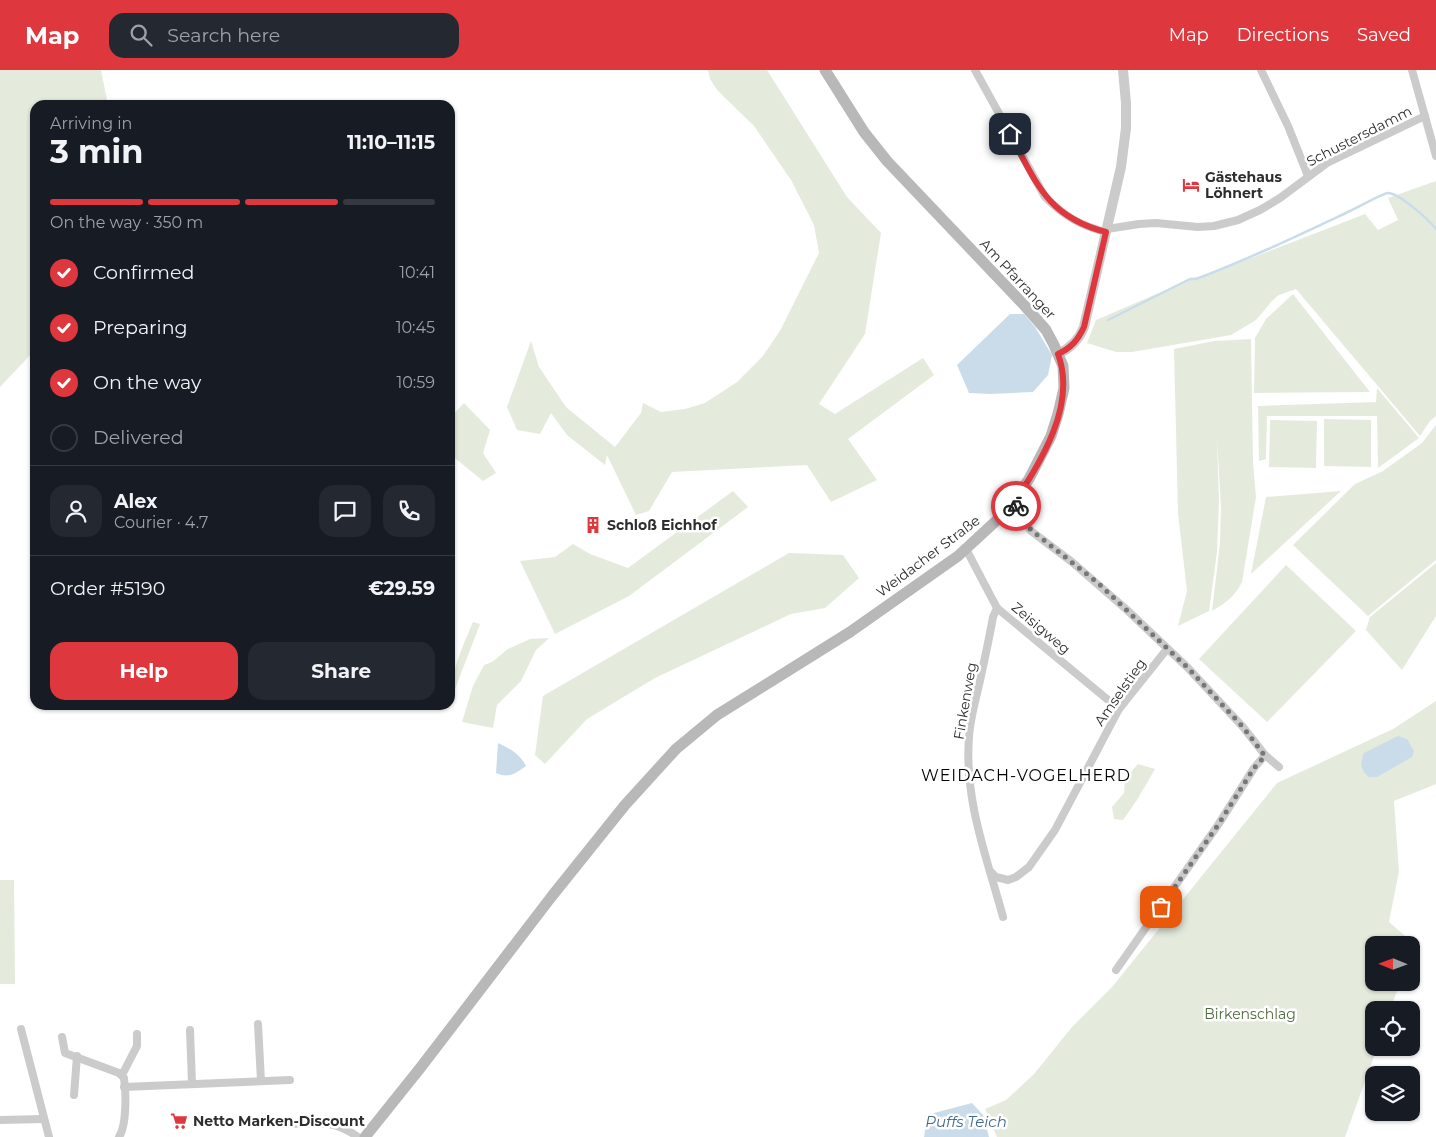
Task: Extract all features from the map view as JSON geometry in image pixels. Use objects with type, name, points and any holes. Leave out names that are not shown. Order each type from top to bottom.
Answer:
[{"type":"main road","name":"Am Pfarranger","points":[[825,70],[864,132],[887,161],[1024,305],[1046,330],[1058,354]]},
{"type":"main road","name":"Weidacher Straße","points":[[365,1137],[412,1079],[552,896],[625,805],[676,749],[699,729],[740,700],[846,635],[966,549],[996,523],[1014,503],[1042,454],[1058,414],[1064,393],[1065,381],[1063,366],[1058,354]]},
{"type":"street","points":[[974,70],[1045,197],[1060,211],[1078,222],[1092,229],[1107,230]]},
{"type":"street","points":[[1058,354],[1073,346],[1082,332],[1107,230],[1125,140],[1126,103],[1123,70]]},
{"type":"street","points":[[1260,70],[1288,126],[1308,176]]},
{"type":"street","name":"Schustersdamm","points":[[1412,70],[1436,156]]},
{"type":"street","name":"Schustersdamm","points":[[1107,230],[1156,223],[1198,227],[1214,226],[1238,220],[1280,198],[1327,163],[1425,116]]},
{"type":"street","points":[[1014,503],[1031,530],[1098,583],[1188,668],[1243,727],[1265,756],[1278,767]]},
{"type":"street","name":"Zeisigweg","points":[[966,549],[998,608],[1120,709]]},
{"type":"street","name":"Finkenweg","points":[[998,608],[993,617],[969,736],[970,785],[978,835],[1003,917]]},
{"type":"street","name":"Amselstieg","points":[[990,871],[996,877],[1008,880],[1016,878],[1029,866],[1055,830],[1120,709],[1167,648]]},
{"type":"street","points":[[1116,970],[1213,833],[1254,768],[1265,756]]},
{"type":"street","points":[[258,1024],[261,1081]]},
{"type":"street","points":[[21,1029],[49,1137]]},
{"type":"street","points":[[190,1030],[192,1084]]},
{"type":"street","points":[[119,1137],[125,1118],[122,1075],[137,1046],[137,1034]]},
{"type":"street","points":[[62,1037],[65,1053],[77,1056],[122,1075]]},
{"type":"street","points":[[74,1095],[77,1056]]},
{"type":"street","points":[[124,1087],[290,1080]]},
{"type":"street","points":[[0,1120],[44,1119]]},
{"type":"street","points":[[292,1124],[325,1123],[339,1125],[358,1137]]},
{"type":"green space","points":[[0,70],[101,70],[107,100],[30,100],[30,355],[0,387]]},
{"type":"green space","points":[[708,70],[767,70],[847,197],[881,233],[865,334],[819,404],[835,414],[923,358],[934,375],[848,439],[877,480],[831,502],[807,465],[672,472],[649,511],[636,515],[607,455],[605,465],[567,435],[551,413],[540,434],[517,430],[507,407],[531,341],[539,367],[566,407],[615,447],[641,413],[643,403],[661,412],[685,409],[705,403],[737,382],[763,356],[781,329],[819,253],[814,225],[791,180],[754,126],[718,91],[710,79]]},
{"type":"green space","points":[[1436,181],[1436,416],[1430,421],[1420,436],[1296,289],[1279,295],[1256,320],[1231,335],[1132,352],[1116,352],[1087,343],[1096,320],[1196,277],[1197,279],[1365,214],[1378,230],[1398,220],[1388,198]]},
{"type":"green space","points":[[1293,294],[1370,392],[1254,393],[1255,338],[1266,319]]},
{"type":"green space","points":[[1251,339],[1253,462],[1256,497],[1242,582],[1230,599],[1212,611],[1220,543],[1221,507],[1217,438],[1219,501],[1217,552],[1209,611],[1178,626],[1187,591],[1178,513],[1174,349],[1214,341]]},
{"type":"green space","points":[[1377,388],[1419,438],[1378,468],[1377,416],[1267,416],[1266,459],[1259,461],[1258,406],[1376,402]]},
{"type":"green space","points":[[464,403],[490,430],[483,453],[496,473],[483,481],[455,458],[455,413]]},
{"type":"green space","points":[[1324,419],[1371,420],[1371,467],[1324,466]]},
{"type":"green space","points":[[1270,420],[1317,421],[1316,468],[1269,467]]},
{"type":"green space","points":[[1436,425],[1436,560],[1368,616],[1293,545],[1355,484],[1383,471],[1422,443]]},
{"type":"green space","points":[[733,491],[748,507],[629,596],[555,634],[520,561],[555,557],[573,544],[590,554],[628,568]]},
{"type":"green space","points":[[1341,491],[1251,574],[1266,497]]},
{"type":"green space","points":[[789,553],[843,555],[859,578],[825,608],[791,614],[655,678],[587,719],[545,764],[535,755],[543,696]]},
{"type":"green space","points":[[1436,563],[1436,616],[1402,670],[1366,630],[1370,617]]},
{"type":"green space","points":[[1286,565],[1356,631],[1267,722],[1199,659]]},
{"type":"green space","points":[[473,622],[480,624],[455,689],[455,668]]},
{"type":"green space","points":[[549,638],[536,650],[521,681],[497,705],[493,728],[462,722],[473,686],[484,665],[492,662],[508,649],[530,639]]},
{"type":"green space","name":"Birkenschlag","points":[[1436,701],[1436,784],[1394,801],[1399,871],[1389,922],[1405,936],[1365,936],[1365,991],[1397,991],[1393,1001],[1365,1001],[1365,1056],[1374,1056],[1371,1066],[1365,1066],[1365,1081],[1345,1137],[997,1137],[985,1109],[1006,1100],[1034,1074],[1072,1027],[1112,987],[1277,783],[1393,729]]},
{"type":"green space","points":[[1138,764],[1155,769],[1123,820],[1114,819],[1112,807],[1124,793],[1125,779]]},
{"type":"green space","points":[[0,880],[14,880],[15,984],[0,984]]},
{"type":"water","points":[[1010,314],[1024,314],[1035,327],[1052,355],[1048,375],[1033,392],[969,393],[957,365]]},
{"type":"water","points":[[1398,736],[1407,739],[1414,751],[1412,757],[1377,777],[1369,777],[1364,772],[1362,766],[1364,753]]},
{"type":"water","points":[[498,743],[510,749],[526,766],[516,773],[509,775],[496,773]]},
{"type":"water","name":"Puffs Teich","points":[[972,1103],[983,1115],[989,1137],[924,1137],[926,1125],[934,1113]]},
{"type":"waterway","points":[[1108,320],[1190,279],[1196,279],[1255,255],[1388,193],[1406,202],[1436,229]]},
{"type":"way so far","points":[[1016,506],[1031,530],[1098,583],[1188,668],[1243,727],[1265,756],[1254,768],[1218,825],[1161,907]]},
{"type":"place","name":"Gästehaus Löhnert","points":[[1191,185]]},
{"type":"place","name":"Schloß Eichhof","points":[[593,525]]},
{"type":"place","name":"Netto Marken-Discount","points":[[179,1121]]},
{"type":"district","name":"WEIDACH-VOGELHERD","points":[[1026,775]]},
{"type":"route","points":[[1010,134],[1045,197],[1060,211],[1078,222],[1092,229],[1106,232],[1084,327],[1073,346],[1058,354],[1063,366],[1064,393],[1051,436],[1029,479],[1014,503],[1016,506]]}]
